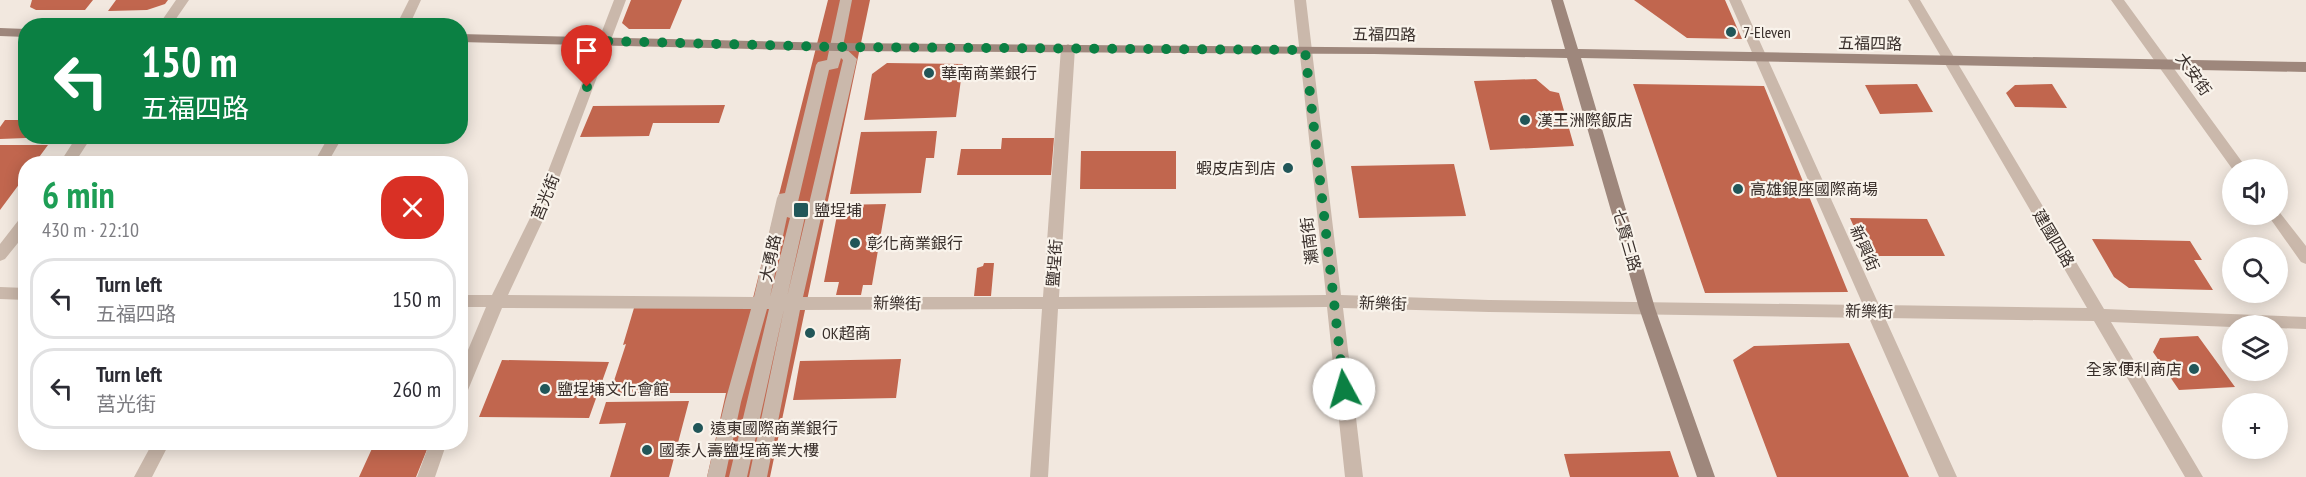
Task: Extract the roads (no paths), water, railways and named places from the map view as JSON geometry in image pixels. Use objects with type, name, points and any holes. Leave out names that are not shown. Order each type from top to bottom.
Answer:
[{"type":"street","points":[[170,18],[183,0]]},
{"type":"street","points":[[406,18],[416,0]]},
{"type":"street","name":"莒光街","points":[[468,371],[497,301],[537,218],[620,0]]},
{"type":"street","points":[[738,477],[786,303],[799,212],[788,213],[823,65],[833,65],[846,0]]},
{"type":"street","name":"瀨南街","points":[[1300,0],[1354,477]]},
{"type":"street","name":"七賢三路","points":[[1557,0],[1647,308],[1706,477]]},
{"type":"street","name":"新興街","points":[[1735,0],[1948,477]]},
{"type":"street","name":"建國四路","points":[[1914,0],[2194,477]]},
{"type":"street","name":"大安街","points":[[2117,0],[2233,159]]},
{"type":"street","points":[[0,32],[18,33]]},
{"type":"street","name":"五福四路","points":[[468,39],[837,47],[1573,53],[2306,67]]},
{"type":"street","name":"大勇路","points":[[716,477],[733,402],[761,302],[817,62],[837,47],[850,59],[786,303],[758,477]]},
{"type":"street","name":"鹽埕街","points":[[1039,477],[1068,48]]},
{"type":"street","points":[[2282,225],[2306,258]]},
{"type":"street","points":[[0,255],[18,231]]},
{"type":"street","points":[[0,293],[18,294]]},
{"type":"street","name":"新樂街","points":[[468,301],[1334,302],[2099,315],[2306,323]]},
{"type":"street","points":[[143,477],[158,450]]},
{"type":"street","points":[[426,477],[436,450]]},
{"type":"place","name":"7-Eleven","points":[[1731,32]]},
{"type":"place","name":"華南商業銀行","points":[[929,73]]},
{"type":"place","name":"漢王洲際飯店","points":[[1525,120]]},
{"type":"place","name":"蝦皮店到店","points":[[1288,168]]},
{"type":"place","name":"高雄銀座國際商場","points":[[1738,189]]},
{"type":"place","name":"鹽埕埔","points":[[801,210]]},
{"type":"place","name":"彰化商業銀行","points":[[855,243]]},
{"type":"place","name":"OK超商","points":[[810,333]]},
{"type":"place","name":"全家便利商店","points":[[2194,369]]},
{"type":"place","name":"鹽埕埔文化會館","points":[[545,389]]},
{"type":"place","name":"遠東國際商業銀行","points":[[698,428]]},
{"type":"place","name":"國泰人壽鹽埕商業大樓","points":[[647,450]]}]
